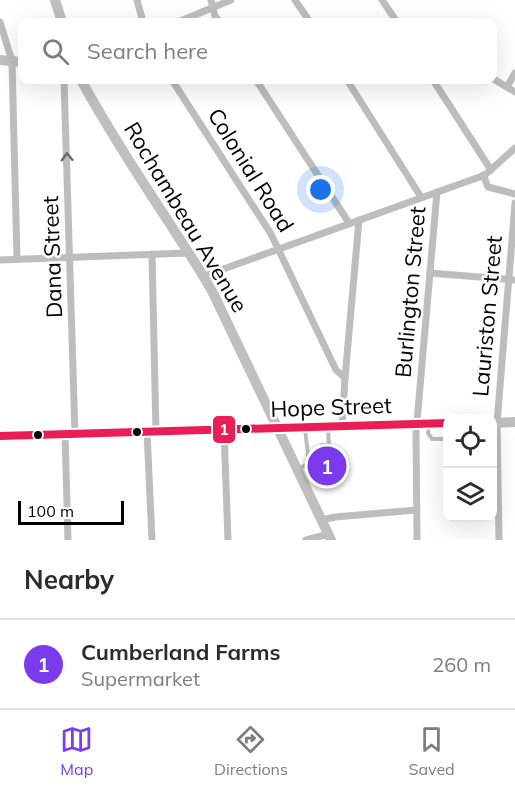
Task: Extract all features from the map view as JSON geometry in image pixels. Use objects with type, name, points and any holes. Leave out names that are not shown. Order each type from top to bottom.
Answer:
[{"type":"street","points":[[55,0],[61,18]]},
{"type":"street","points":[[137,0],[142,18]]},
{"type":"street","points":[[186,18],[212,4],[231,0]]},
{"type":"street","points":[[296,0],[307,18]]},
{"type":"street","points":[[382,0],[394,18]]},
{"type":"street","points":[[212,4],[218,18]]},
{"type":"street","points":[[0,22],[17,62],[17,260]]},
{"type":"street","points":[[0,60],[17,62]]},
{"type":"street","points":[[507,87],[515,73]]},
{"type":"street","points":[[497,81],[515,92]]},
{"type":"street","name":"Dana Street","points":[[64,84],[71,257],[68,540]]},
{"type":"street","name":"Rochambeau Avenue","points":[[83,84],[111,132],[214,294],[330,537]]},
{"type":"street","name":"Colonial Road","points":[[175,84],[279,249],[336,370],[345,378]]},
{"type":"street","points":[[259,84],[349,224]]},
{"type":"street","points":[[349,84],[421,197]]},
{"type":"street","points":[[436,84],[491,170]]},
{"type":"street","points":[[204,276],[483,175],[515,148]]},
{"type":"street","points":[[483,175],[488,187],[515,194]]},
{"type":"street","name":"Burlington Street","points":[[417,540],[416,433],[423,424],[430,273],[437,192]]},
{"type":"street","name":"Lauriston Street","points":[[496,414],[512,279],[515,203]]},
{"type":"street","points":[[342,426],[359,220]]},
{"type":"street","points":[[0,260],[188,252]]},
{"type":"street","points":[[152,254],[152,540]]},
{"type":"street","points":[[430,273],[512,279]]},
{"type":"street","points":[[497,423],[515,422]]},
{"type":"street","name":"Hope Street","points":[[0,436],[443,423]]},
{"type":"street","points":[[224,430],[228,540]]},
{"type":"street","name":"Lauriston Street","points":[[497,468],[499,540]]},
{"type":"street","points":[[322,520],[416,510]]},
{"type":"street","points":[[306,540],[330,537]]},
{"type":"lane","points":[[423,424],[432,439],[443,439]]},
{"type":"lane","points":[[297,470],[310,463],[305,427]]},
{"type":"lane","points":[[308,455],[324,454],[329,448],[328,427]]},
{"type":"lane","points":[[322,439],[329,439]]},
{"type":"lane","points":[[322,445],[329,445]]},
{"type":"transit line","name":"1","points":[[0,436],[443,423]]},
{"type":"place","name":"Cumberland Farms","points":[[327,466]]}]
